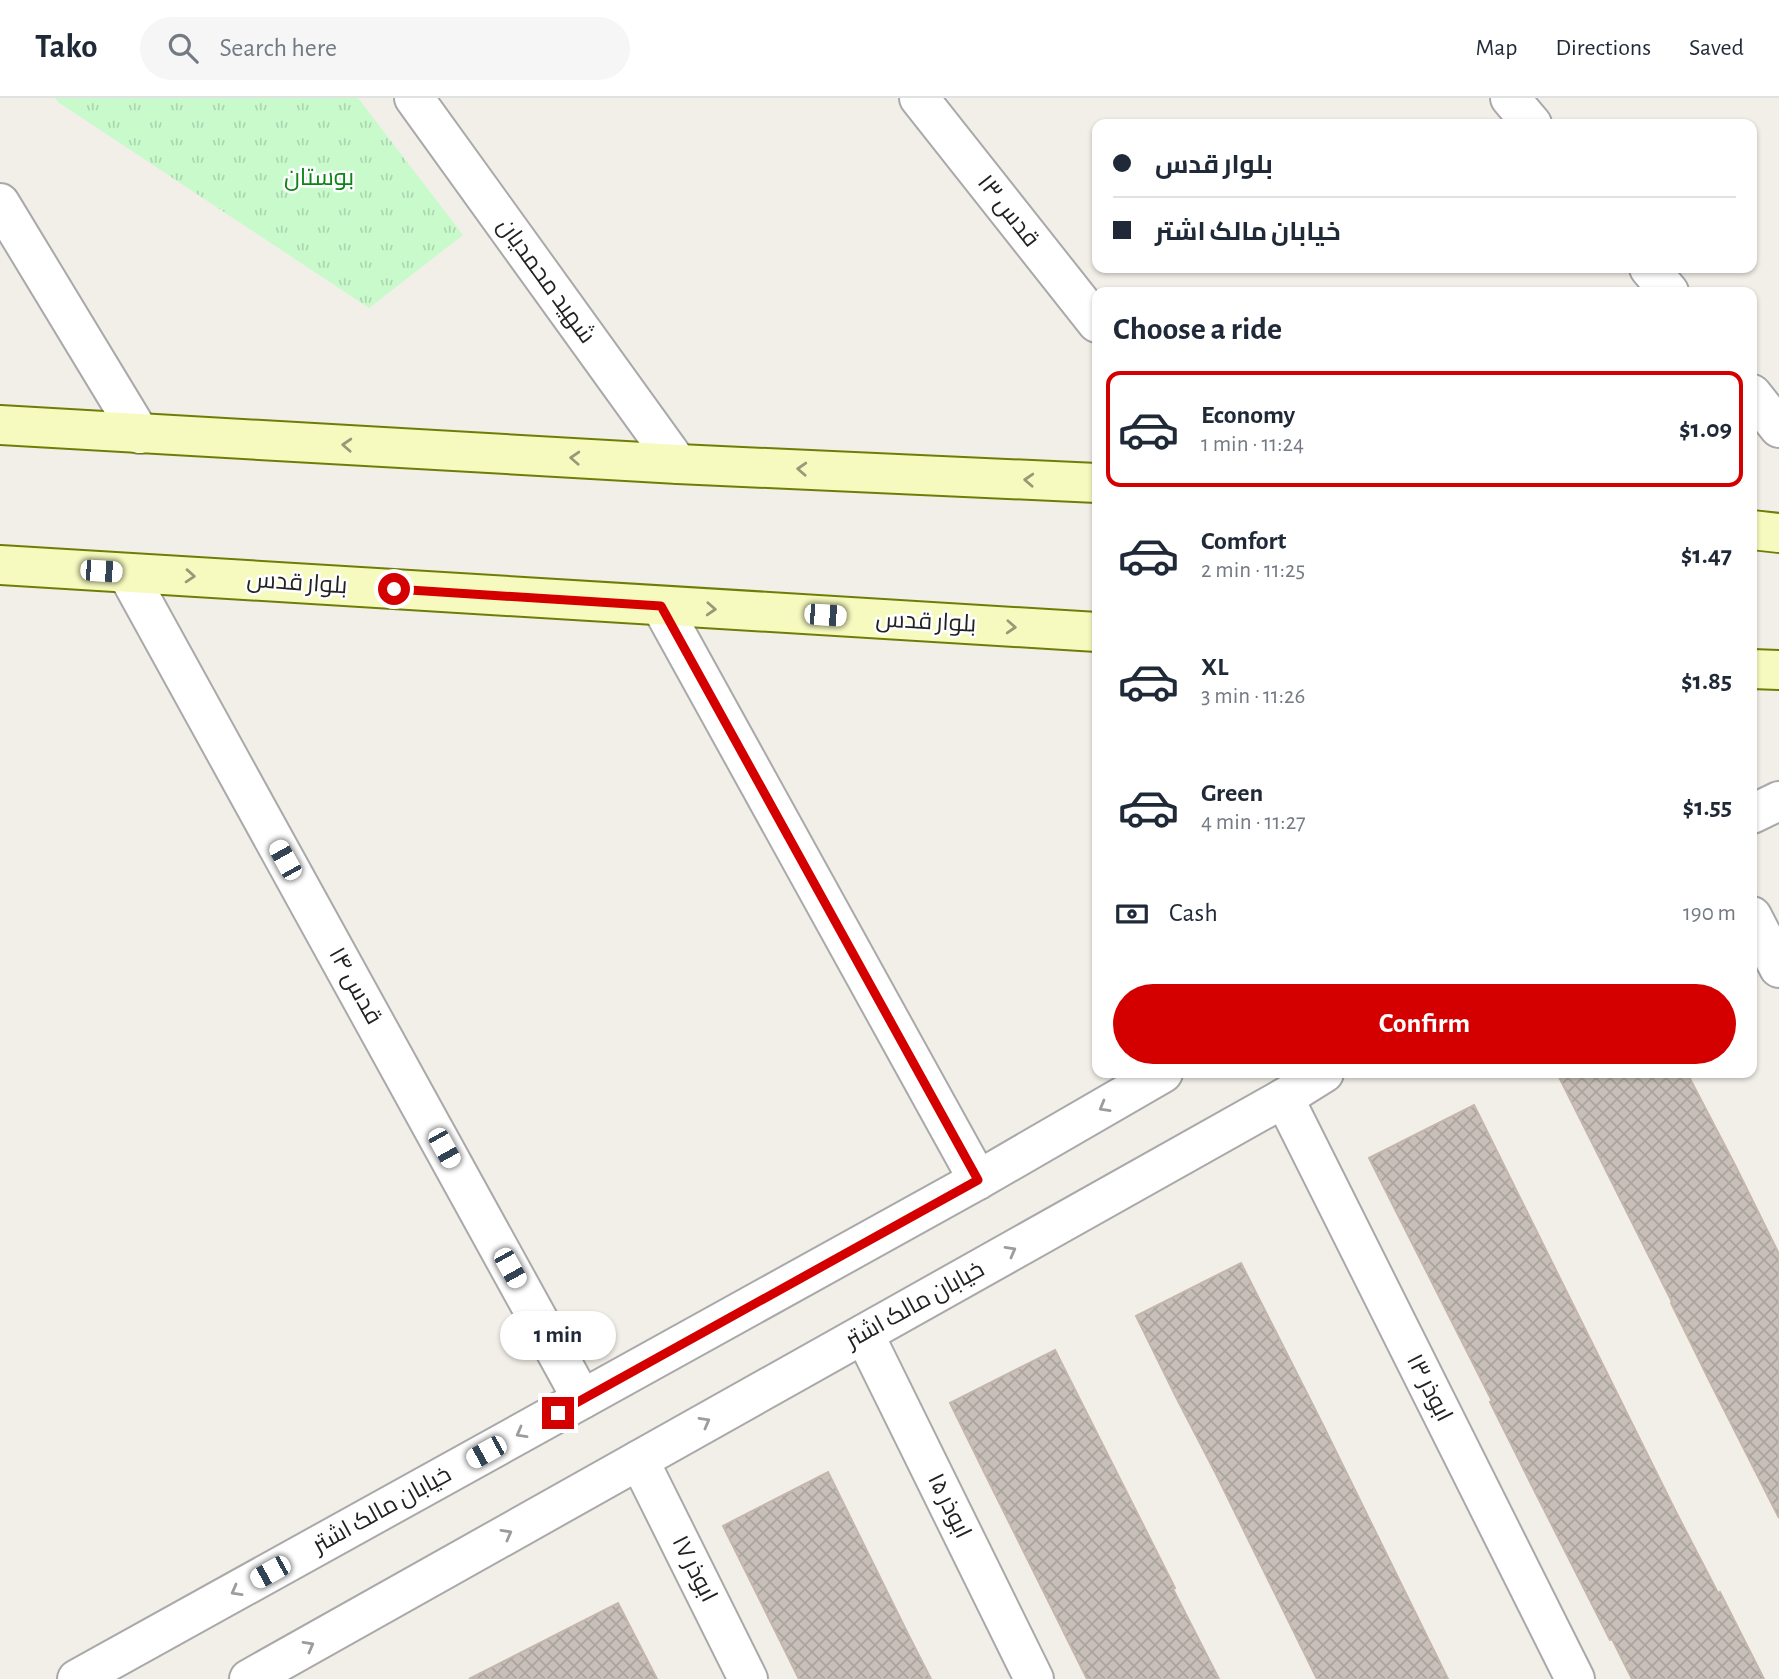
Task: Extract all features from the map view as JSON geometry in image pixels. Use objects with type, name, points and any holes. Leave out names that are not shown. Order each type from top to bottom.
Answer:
[{"type":"main road","points":[[0,425],[678,464],[1092,483]]},
{"type":"main road","points":[[1757,531],[1779,533]]},
{"type":"main road","name":"بلوار قدس","points":[[0,565],[1092,632]]},
{"type":"main road","points":[[1757,669],[1779,670]]},
{"type":"street","name":"شهید محمدیان","points":[[414,98],[678,464]]},
{"type":"street","name":"قدس ۱۳","points":[[919,98],[1092,317]]},
{"type":"street","points":[[1510,98],[1528,119]]},
{"type":"street","points":[[0,203],[140,434]]},
{"type":"street","points":[[1653,273],[1665,287]]},
{"type":"street","points":[[1757,400],[1778,425]]},
{"type":"street","name":"قدس ۱۴","points":[[127,573],[582,1399]]},
{"type":"street","points":[[661,606],[978,1180]]},
{"type":"street","points":[[1757,812],[1779,801]]},
{"type":"street","points":[[1757,926],[1779,968]]},
{"type":"street","name":"خیابان مالک اشتر","points":[[77,1679],[978,1180],[1154,1078]]},
{"type":"street","name":"خیابان مالک اشتر","points":[[249,1679],[1316,1078]]},
{"type":"street","name":"ابوذر ۱۳","points":[[1284,1098],[1575,1679]]},
{"type":"street","name":"ابوذر ۱۵","points":[[864,1334],[1034,1679]]},
{"type":"street","name":"ابوذر ۱۷","points":[[639,1460],[748,1679]]},
{"type":"green space","name":"بوستان","points":[[55,98],[358,98],[463,235],[369,308]]},
{"type":"building","points":[[1560,1078],[1690,1078],[1736,1167],[1779,1254],[1779,1518]]},
{"type":"building","points":[[1474,1105],[1675,1510],[1764,1679],[1632,1679],[1530,1482],[1369,1158]]},
{"type":"building","points":[[1241,1263],[1448,1679],[1317,1679],[1176,1397],[1136,1316]]},
{"type":"building","points":[[1055,1350],[1219,1679],[1087,1679],[950,1403]]},
{"type":"building","points":[[828,1472],[931,1679],[799,1679],[723,1526]]},
{"type":"building","points":[[618,1603],[657,1679],[469,1679]]},
{"type":"route","points":[[394,589],[661,606],[978,1180],[558,1413]]}]
